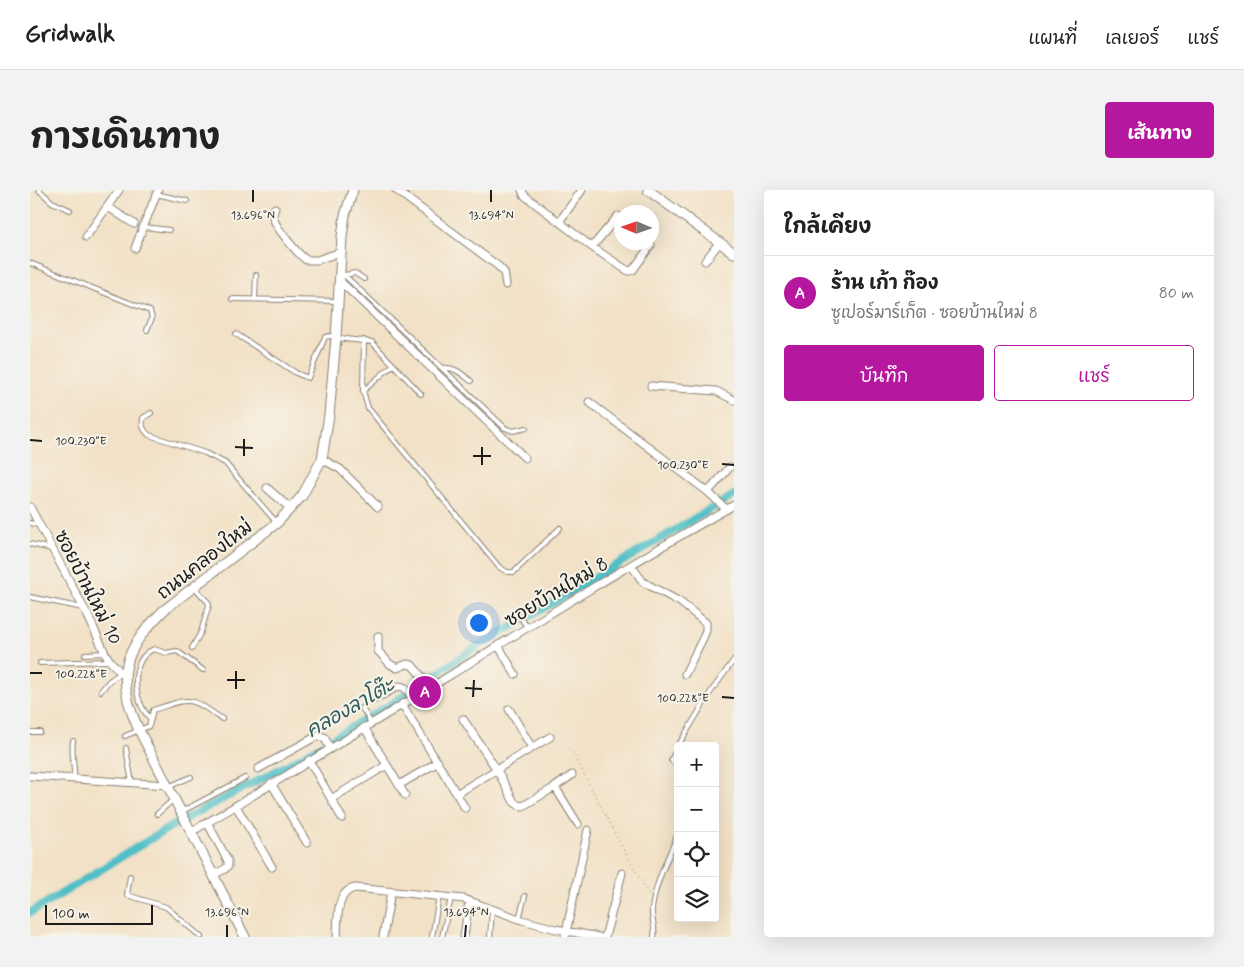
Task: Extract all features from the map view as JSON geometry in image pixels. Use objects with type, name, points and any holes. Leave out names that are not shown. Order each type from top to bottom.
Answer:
[{"type":"street","points":[[86,237],[119,190]]},
{"type":"street","name":"ถนนคลองใหม่","points":[[245,937],[139,730],[129,707],[123,675],[133,647],[164,610],[278,523],[302,496],[322,459],[329,415],[341,275],[341,252],[346,216],[353,190]]},
{"type":"street","points":[[396,190],[498,266],[504,272],[506,285]]},
{"type":"street","points":[[522,190],[524,195],[592,247],[629,271],[633,270],[648,250]]},
{"type":"street","points":[[559,222],[582,190]]},
{"type":"street","points":[[648,190],[734,253]]},
{"type":"street","points":[[135,248],[157,192]]},
{"type":"street","points":[[108,207],[134,224]]},
{"type":"street","points":[[275,208],[273,218],[275,223],[292,246],[306,260],[317,260],[341,252]]},
{"type":"street","points":[[592,247],[614,221]]},
{"type":"street","points":[[705,261],[719,243]]},
{"type":"street","points":[[341,275],[525,458]]},
{"type":"street","points":[[651,386],[716,391],[734,400]]},
{"type":"street","points":[[589,402],[708,492],[721,505]]},
{"type":"street","points":[[322,459],[340,469],[378,507]]},
{"type":"street","points":[[708,492],[730,466]]},
{"type":"street","points":[[267,488],[291,509]]},
{"type":"street","name":"ซอยบ้านใหม่ 8","points":[[189,829],[207,822],[236,806],[309,760],[327,743],[364,727],[370,721],[402,704],[409,694],[428,682],[498,645],[525,625],[631,564],[721,505],[734,505]]},
{"type":"street","name":"ซอยบ้านใหม่ 10","points":[[30,507],[105,654],[123,675]]},
{"type":"street","points":[[631,564],[644,582],[680,602],[706,623],[704,636],[685,674]]},
{"type":"street","points":[[378,636],[378,651],[390,664],[397,668],[408,664],[412,665],[428,682]]},
{"type":"street","points":[[498,645],[515,674]]},
{"type":"street","points":[[375,700],[399,686],[403,686],[409,694]]},
{"type":"street","points":[[402,704],[458,793],[465,808]]},
{"type":"street","points":[[509,709],[532,748]]},
{"type":"street","points":[[463,719],[514,802],[518,805],[523,806],[572,775]]},
{"type":"street","points":[[364,727],[405,795]]},
{"type":"street","points":[[258,769],[317,736],[327,743]]},
{"type":"street","points":[[458,793],[550,737]]},
{"type":"street","points":[[309,760],[342,818]]},
{"type":"street","points":[[399,785],[438,762]]},
{"type":"street","points":[[331,799],[387,765]]},
{"type":"street","points":[[30,776],[167,786]]},
{"type":"street","points":[[271,783],[306,843]]},
{"type":"street","points":[[555,787],[578,824]]},
{"type":"street","points":[[236,806],[272,867]]},
{"type":"street","points":[[207,822],[228,861],[228,866],[225,869],[213,875]]},
{"type":"street","points":[[565,934],[588,830]]},
{"type":"street","points":[[605,937],[622,873]]},
{"type":"street","points":[[338,937],[340,903],[347,890],[356,888],[451,897],[469,901],[492,911],[565,934],[599,937]]},
{"type":"street","points":[[383,937],[391,892]]},
{"type":"street","points":[[464,937],[469,901]]},
{"type":"lane","points":[[39,190],[52,202],[70,210]]},
{"type":"lane","points":[[157,192],[187,201]]},
{"type":"lane","points":[[143,227],[169,230]]},
{"type":"lane","points":[[30,263],[150,311],[152,318],[147,330]]},
{"type":"lane","points":[[341,275],[355,273],[364,279]]},
{"type":"lane","points":[[255,299],[256,275]]},
{"type":"lane","points":[[341,275],[505,428],[513,431],[526,428]]},
{"type":"lane","points":[[232,299],[338,301]]},
{"type":"lane","points":[[236,334],[296,373],[308,378],[324,337],[372,342],[421,394]]},
{"type":"lane","points":[[364,340],[363,391],[368,408],[499,567],[507,572],[514,572],[560,528]]},
{"type":"lane","points":[[363,391],[393,365]]},
{"type":"lane","points":[[442,368],[455,369],[471,381]]},
{"type":"lane","points":[[152,413],[143,418],[145,432],[149,435],[205,453],[225,463],[278,523]]},
{"type":"lane","points":[[30,523],[39,525]]},
{"type":"lane","points":[[30,544],[52,549]]},
{"type":"lane","points":[[192,648],[201,632],[209,605],[194,587]]},
{"type":"lane","points":[[30,597],[83,608]]},
{"type":"lane","points":[[517,612],[525,625]]},
{"type":"lane","points":[[151,719],[142,709],[136,688],[138,668],[142,658],[148,652],[154,649],[166,653],[177,651],[203,670]]},
{"type":"lane","points":[[85,654],[105,654]]},
{"type":"lane","points":[[680,742],[710,693],[734,660]]},
{"type":"lane","points":[[40,663],[110,661]]},
{"type":"lane","points":[[101,691],[109,681],[123,675]]},
{"type":"lane","points":[[125,736],[150,726],[153,710],[185,700],[197,702],[222,719]]},
{"type":"lane","points":[[362,708],[370,721]]},
{"type":"lane","points":[[30,732],[40,732]]},
{"type":"lane","points":[[73,742],[74,778]]},
{"type":"lane","points":[[126,748],[132,783]]},
{"type":"lane","points":[[167,786],[191,777]]},
{"type":"lane","points":[[182,814],[245,778]]},
{"type":"lane","points":[[157,814],[174,799]]},
{"type":"lane","points":[[654,937],[653,902],[674,843]]},
{"type":"lane","points":[[130,876],[127,895],[166,907],[201,937]]},
{"type":"lane","points":[[432,937],[439,896]]},
{"type":"lane","points":[[519,920],[525,896]]},
{"type":"lane","points":[[442,937],[451,897]]},
{"type":"lane","points":[[490,937],[492,911]]},
{"type":"path","points":[[570,748],[653,902]]},
{"type":"waterway","name":"คลองลาโต๊ะ","points":[[30,913],[170,827],[289,764],[388,706],[469,652],[734,495]]},
{"type":"place","name":"ร้าน เก้า ก๊อง","points":[[425,692]]}]
